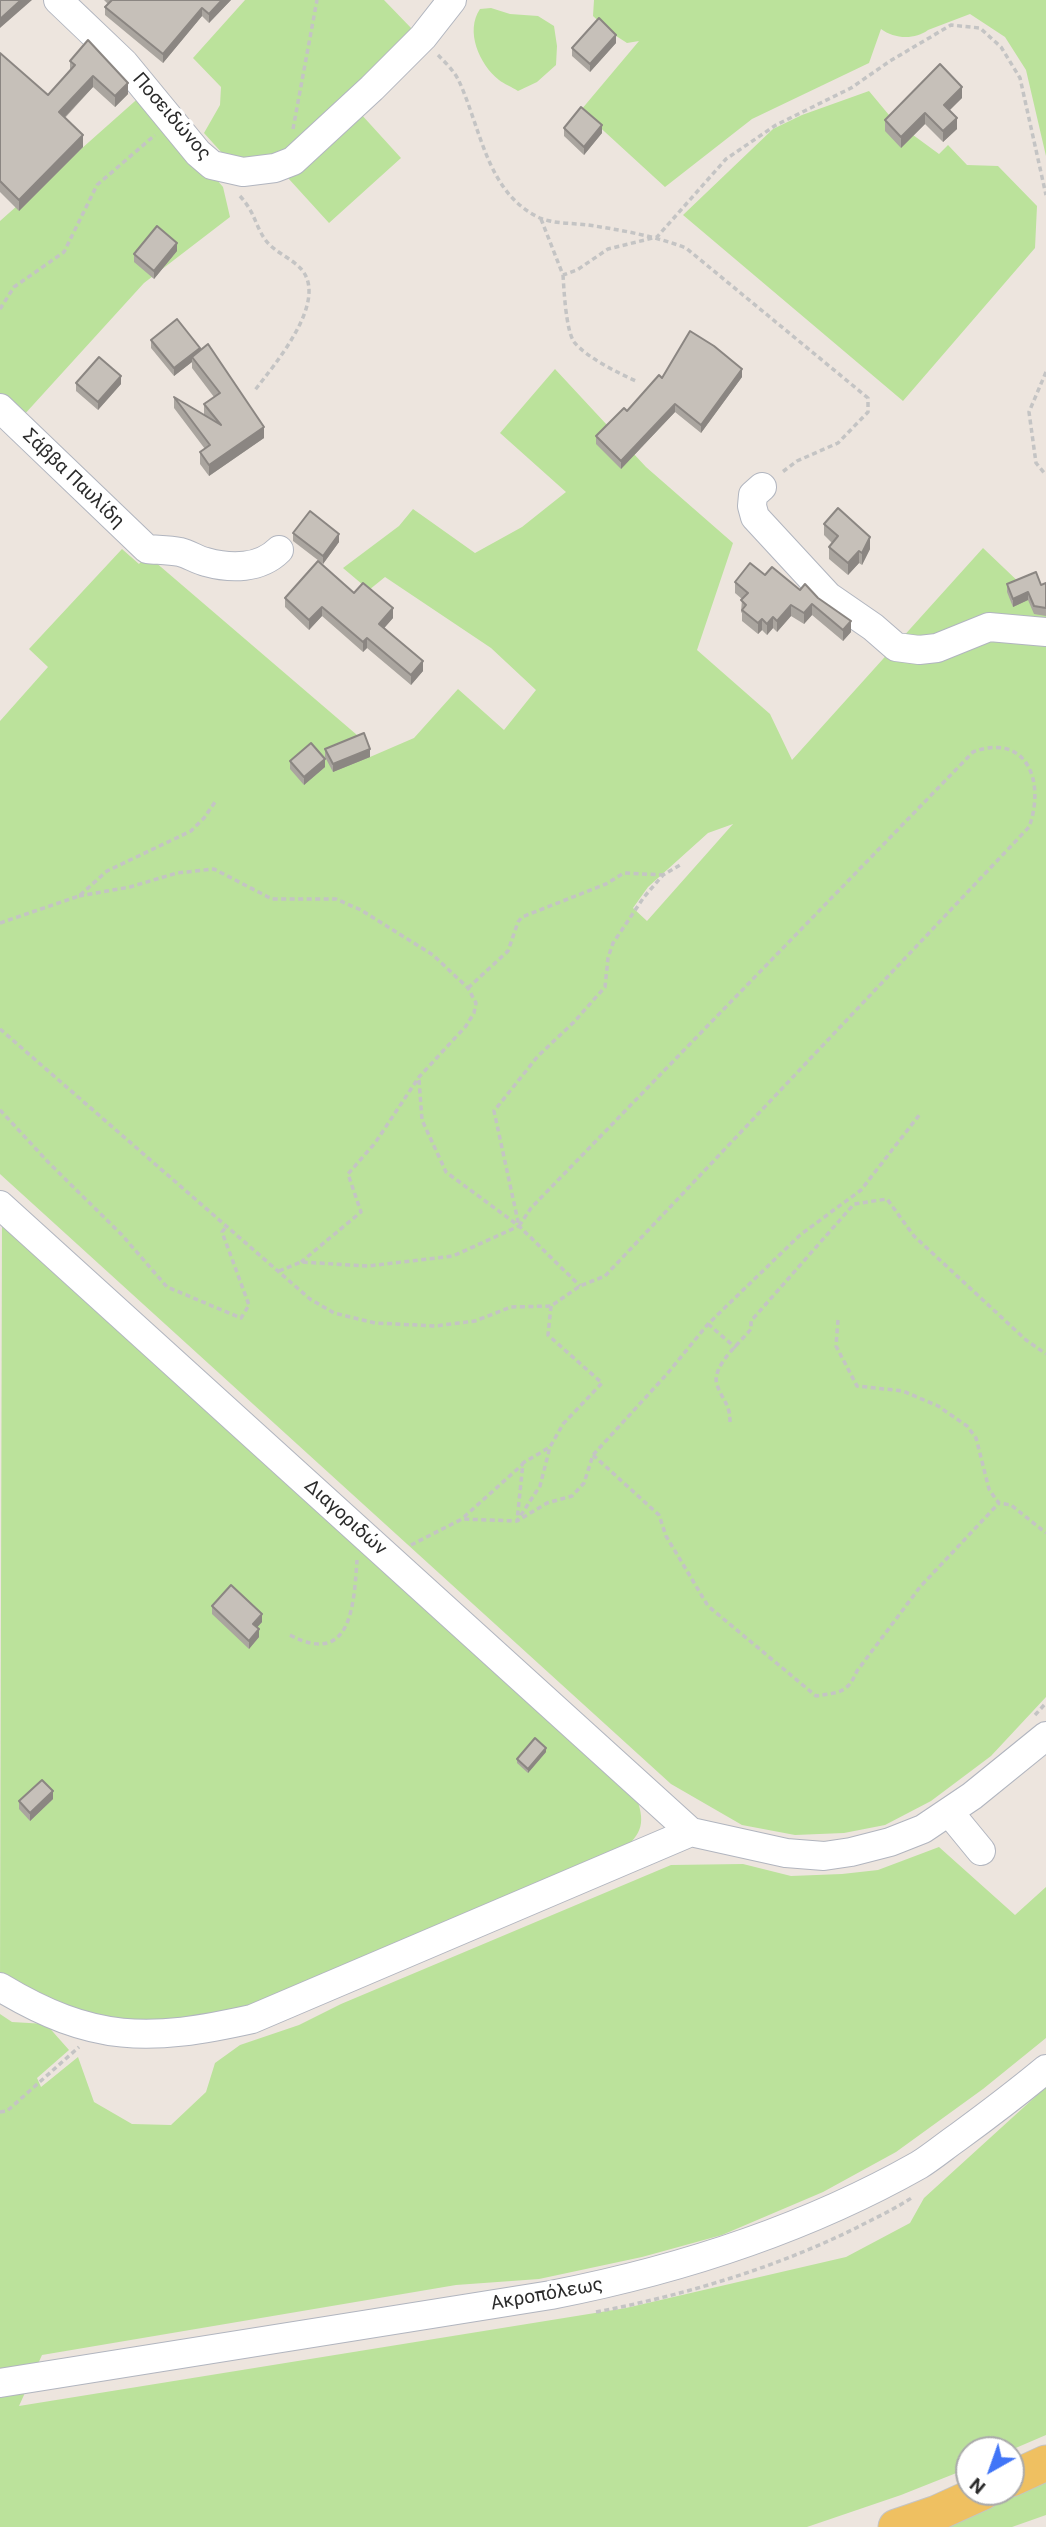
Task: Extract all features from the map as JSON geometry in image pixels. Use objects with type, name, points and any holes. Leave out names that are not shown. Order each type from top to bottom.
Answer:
[{"type":"main road","points":[[1025,2473],[1046,2463]]},
{"type":"main road","points":[[896,2527],[955,2505]]},
{"type":"street","name":"Ποσειδώνος","points":[[58,0],[124,63],[198,153],[212,165],[257,172],[293,160],[423,37],[452,0]]},
{"type":"street","name":"Σάββα Παυλίδη","points":[[0,408],[147,549],[180,552],[223,566],[245,566],[266,561],[279,550]]},
{"type":"street","points":[[762,486],[753,495],[755,517],[828,596],[873,627],[896,647],[919,650],[937,648],[989,628],[1046,632]]},
{"type":"street","name":"Διαγοριδών","points":[[0,1205],[691,1832]]},
{"type":"street","points":[[0,1987],[60,2019],[118,2034],[162,2035],[252,2019],[691,1832],[763,1849],[824,1856],[890,1842],[923,1829],[949,1812],[1046,1736]]},
{"type":"street","points":[[949,1812],[981,1851]]},
{"type":"street","name":"Ακροπόλεως","points":[[0,2383],[551,2295],[619,2282],[686,2262],[809,2221],[920,2164],[1001,2106],[1046,2069]]},
{"type":"path","points":[[289,135],[296,115],[317,0]]},
{"type":"path","points":[[563,275],[577,270],[608,250],[657,237],[726,159],[776,125],[851,88],[951,25],[980,28],[1001,47],[1020,78],[1046,195]]},
{"type":"path","points":[[423,37],[457,76],[474,116],[483,150],[500,183],[519,204],[541,219],[657,237],[686,248],[869,398],[868,412],[838,443],[797,460],[762,486]]},
{"type":"path","points":[[0,309],[14,287],[65,252],[97,185],[172,120]]},
{"type":"path","points":[[225,169],[230,184],[253,210],[265,240],[302,269],[309,284],[310,296],[290,345],[256,390]]},
{"type":"path","points":[[541,219],[563,275],[566,309],[573,341],[611,370],[636,381]]},
{"type":"path","points":[[1046,372],[1029,412],[1036,463],[1046,475]]},
{"type":"path","points":[[300,1262],[368,1266],[453,1256],[519,1226],[531,1208],[961,762],[973,752],[988,746],[1004,746],[1018,750],[1035,765]]},
{"type":"path","points":[[79,896],[107,871],[191,831],[215,802]]},
{"type":"path","points":[[0,1029],[310,1299],[334,1313],[375,1324],[435,1326],[475,1321],[511,1307],[551,1306],[580,1286],[605,1276],[1039,815]]},
{"type":"path","points":[[519,1226],[494,1111],[538,1056],[606,987],[608,958],[613,943],[644,897],[663,875],[680,865]]},
{"type":"path","points":[[0,923],[79,896],[130,887],[177,873],[214,869],[272,899],[336,899],[361,910],[433,955],[468,988],[476,1003],[474,1013],[466,1026],[419,1077],[375,1143],[348,1174],[361,1212],[300,1262],[279,1271]]},
{"type":"path","points":[[468,988],[508,951],[522,917],[606,884],[624,873],[663,875]]},
{"type":"path","points":[[419,1077],[422,1121],[446,1172],[519,1226],[580,1286]]},
{"type":"path","points":[[0,1110],[122,1235],[167,1287],[241,1318],[249,1305],[222,1232],[227,1226]]},
{"type":"path","points":[[462,1519],[517,1521],[547,1503],[572,1496],[584,1483],[593,1455],[667,1374],[708,1324],[800,1235],[861,1190],[920,1114]]},
{"type":"path","points":[[730,1422],[730,1408],[716,1383],[718,1368],[751,1329],[751,1321],[853,1204],[887,1199],[914,1236],[1026,1340],[1046,1354]]},
{"type":"path","points":[[517,1521],[540,1486],[550,1447],[563,1424],[602,1383],[548,1335],[551,1306]]},
{"type":"path","points":[[838,1320],[836,1346],[856,1386],[903,1391],[938,1406],[967,1426],[976,1438],[989,1489],[999,1503],[1011,1505],[1046,1533]]},
{"type":"path","points":[[708,1324],[736,1348]]},
{"type":"path","points":[[409,1546],[462,1519],[523,1463],[550,1447]]},
{"type":"path","points":[[593,1455],[659,1515],[666,1536],[708,1606],[816,1696],[844,1691],[852,1683],[857,1671],[920,1587],[999,1503]]},
{"type":"path","points":[[517,1521],[523,1463]]},
{"type":"path","points":[[289,1635],[307,1645],[318,1646],[331,1642],[343,1632],[350,1619],[355,1595],[357,1557],[362,1534]]},
{"type":"path","points":[[0,2112],[7,2111],[74,2053],[94,2029]]},
{"type":"green space","points":[[245,0],[384,0],[413,30],[306,145],[244,163],[222,153],[204,133],[220,105],[221,87],[193,58]]},
{"type":"green space","points":[[594,0],[1046,0],[1046,156],[1026,70],[1005,37],[970,14],[911,37],[892,35],[881,29],[869,63],[752,119],[665,187],[581,110],[639,41],[627,43],[610,32],[593,16]]},
{"type":"green space","points":[[491,8],[510,14],[538,16],[554,26],[556,65],[537,82],[518,91],[492,73],[476,47],[476,18],[480,9]]},
{"type":"green space","points":[[869,91],[894,121],[939,154],[948,145],[967,165],[998,166],[1037,206],[1035,248],[903,401],[683,215],[773,129],[802,115]]},
{"type":"green space","points":[[143,94],[223,187],[230,217],[144,283],[23,416],[0,395],[0,221]]},
{"type":"green space","points":[[360,113],[401,158],[329,223],[288,178]]},
{"type":"green space","points":[[555,369],[646,467],[733,543],[697,650],[770,714],[792,760],[983,548],[1046,608],[1046,1697],[991,1756],[931,1801],[885,1825],[844,1833],[795,1835],[742,1825],[671,1784],[0,1174],[0,721],[48,667],[29,649],[122,549],[139,564],[147,555],[364,741],[370,757],[414,738],[458,689],[504,730],[536,690],[491,648],[385,577],[369,590],[343,568],[399,526],[413,509],[475,553],[522,527],[566,492],[500,433]],"holes":[[[733,824],[647,921],[633,908],[648,887],[708,833]]]},
{"type":"green space","points":[[2,1219],[638,1802],[641,1820],[638,1833],[617,1856],[242,2021],[109,2029],[0,1983]]},
{"type":"green space","points":[[939,1847],[1015,1915],[1046,1887],[1046,2038],[983,2089],[896,2152],[823,2192],[722,2235],[642,2257],[539,2279],[456,2285],[42,2355],[19,2406],[626,2308],[846,2257],[910,2223],[924,2198],[1046,2087],[1046,2435],[1025,2444],[1025,2436],[955,2436],[955,2474],[807,2527],[0,2527],[0,2014],[12,2022],[46,2024],[69,2050],[37,2078],[41,2087],[78,2057],[94,2102],[132,2124],[171,2125],[206,2092],[215,2063],[240,2045],[299,2025],[341,2004],[671,1865],[743,1864],[791,1876],[878,1870]]},
{"type":"green space","points":[[1046,2475],[1046,2515],[1012,2527],[926,2527],[974,2506],[1025,2506],[1025,2484]]},
{"type":"building","points":[[0,0],[21,0],[0,19]]},
{"type":"building","points":[[112,0],[222,0],[209,14],[202,8],[163,54],[105,7]]},
{"type":"building","points":[[599,18],[616,35],[590,64],[572,48]]},
{"type":"building","points":[[88,40],[128,83],[115,96],[93,76],[59,112],[83,135],[19,200],[0,181],[0,53],[48,95],[75,65],[70,61]]},
{"type":"building","points":[[940,64],[962,87],[944,105],[957,118],[943,131],[925,113],[901,137],[885,120]]},
{"type":"building","points":[[581,107],[602,125],[584,147],[564,128]]},
{"type":"building","points":[[157,226],[177,243],[154,271],[134,254]]},
{"type":"building","points":[[177,319],[200,348],[174,368],[151,340]]},
{"type":"building","points":[[690,331],[742,369],[701,425],[675,404],[621,461],[596,436],[624,408],[627,411],[659,375],[662,378]]},
{"type":"building","points":[[208,344],[264,427],[209,465],[200,452],[210,445],[174,397],[221,425],[204,404],[220,393],[192,357]]},
{"type":"building","points":[[99,357],[121,376],[98,402],[76,383]]},
{"type":"building","points":[[838,508],[870,537],[862,553],[859,551],[848,563],[829,547],[838,536],[824,524]]},
{"type":"building","points":[[310,511],[339,534],[323,556],[293,533]]},
{"type":"building","points":[[318,561],[354,593],[363,583],[393,608],[379,624],[423,661],[411,675],[367,638],[363,642],[322,607],[309,620],[285,598]]},
{"type":"building","points":[[750,563],[765,575],[772,567],[800,590],[805,584],[818,598],[851,621],[843,630],[812,604],[804,613],[791,605],[777,621],[773,617],[767,624],[762,619],[758,623],[742,610],[746,605],[741,600],[748,593],[735,582]]},
{"type":"building","points":[[1036,572],[1041,585],[1046,583],[1046,608],[1034,606],[1028,592],[1013,599],[1007,584]]},
{"type":"building","points":[[364,733],[370,749],[333,764],[325,749]]},
{"type":"building","points":[[311,743],[325,759],[304,777],[290,761]]},
{"type":"building","points":[[231,1585],[262,1614],[253,1624],[259,1629],[249,1641],[212,1606]]},
{"type":"building","points":[[535,1738],[546,1748],[528,1769],[517,1759]]},
{"type":"building","points":[[42,1780],[53,1791],[30,1813],[19,1801]]}]
